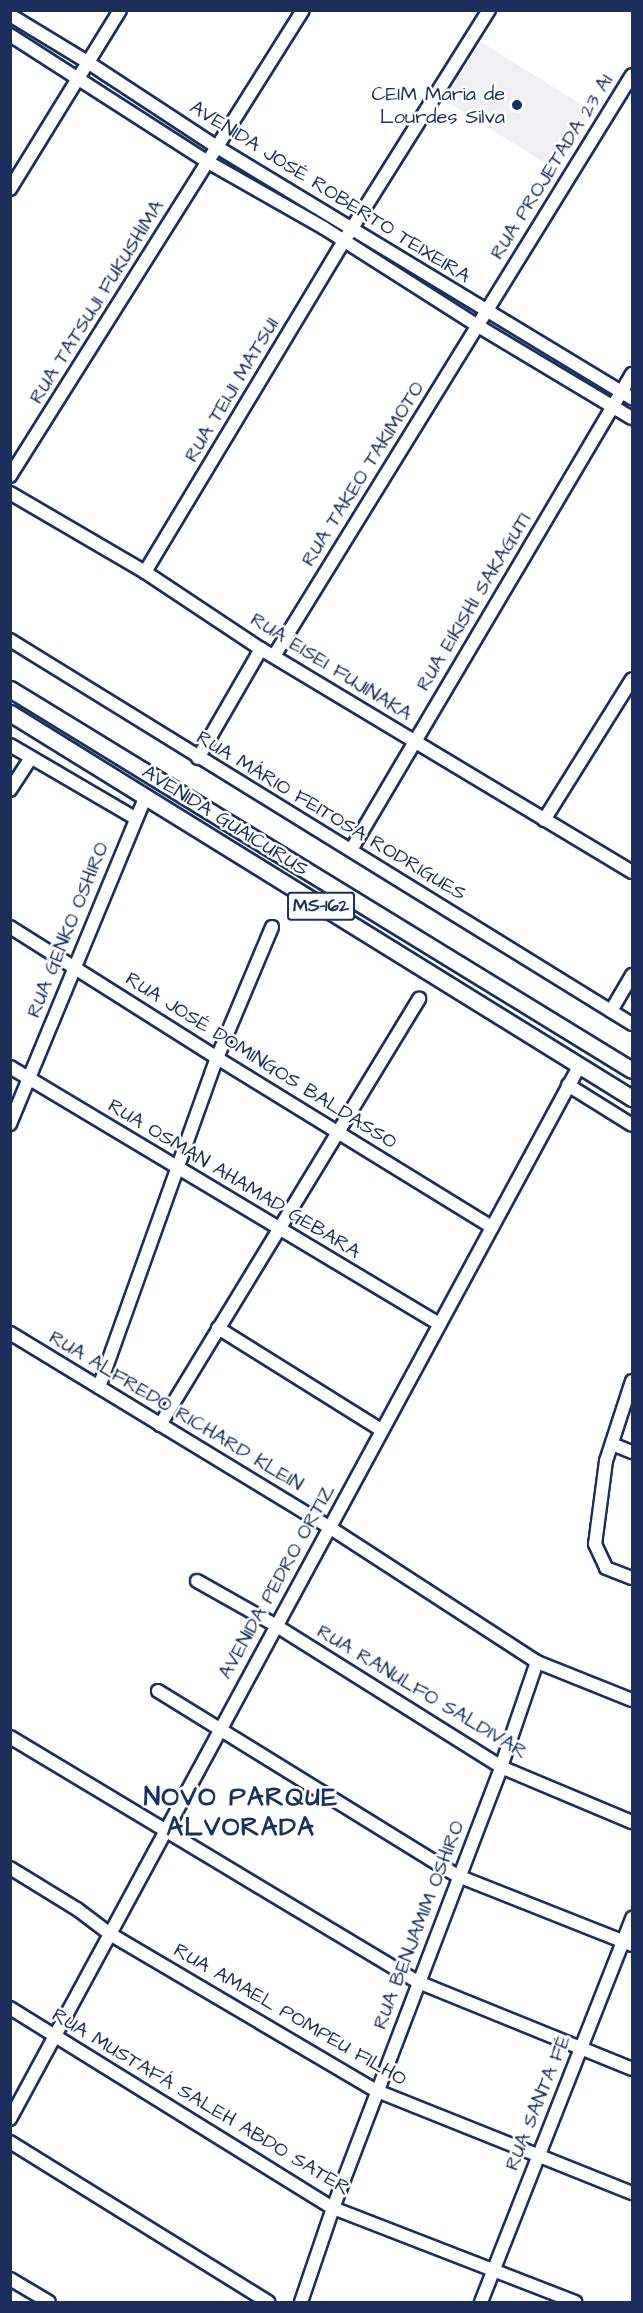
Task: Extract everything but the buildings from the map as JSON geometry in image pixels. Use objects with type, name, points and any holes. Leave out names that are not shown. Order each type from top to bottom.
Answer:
[{"type":"main road","name":"AVENIDA GUAICURUS","points":[[10,689],[633,1070]]},
{"type":"main road","name":"AVENIDA GUAICURUS","points":[[10,713],[633,1098]]},
{"type":"street","points":[[10,189],[81,78],[120,10]]},
{"type":"street","name":"RUA TATSUJI FUKUSHIMA","points":[[10,476],[303,10]]},
{"type":"street","name":"RUA TEIJI MATSUI","points":[[145,572],[344,241],[489,10]]},
{"type":"street","name":"AVENIDA JOSÉ ROBERTO TEIXEIRA","points":[[10,15],[89,63],[217,147],[627,395]]},
{"type":"street","name":"AVENIDA JOSÉ ROBERTO TEIXEIRA","points":[[10,35],[81,78],[208,162],[344,241],[478,326],[633,418]]},
{"type":"street","name":"RUA PROJETADA 23 AI","points":[[485,311],[633,75]]},
{"type":"street","name":"RUA TAKEO TAKIMOTO","points":[[274,656],[478,326],[485,311]]},
{"type":"street","name":"RUA EIKISHI SAKAGUTI","points":[[351,850],[613,407],[627,395],[633,374]]},
{"type":"street","name":"RUA EISEI FUJINAKA","points":[[10,493],[145,572],[274,656],[633,872]]},
{"type":"street","name":"RUA MÁRIO FEITOSA RODRIGUES","points":[[10,640],[198,758],[633,1024]]},
{"type":"street","points":[[198,758],[261,648]]},
{"type":"street","points":[[543,819],[633,679]]},
{"type":"street","points":[[10,745],[135,818]]},
{"type":"street","points":[[10,790],[31,758]]},
{"type":"street","name":"RUA GENKO OSHIRO","points":[[10,1124],[146,796]]},
{"type":"street","name":"RUA JOSÉ DOMINGOS BALDASSO","points":[[10,927],[216,1058],[492,1227]]},
{"type":"street","points":[[99,1388],[216,1058],[272,927]]},
{"type":"street","points":[[611,1011],[633,975]]},
{"type":"street","points":[[160,1425],[336,1132],[419,999]]},
{"type":"street","name":"AVENIDA PEDRO ORTIZ","points":[[10,2119],[219,1728],[580,1065]]},
{"type":"street","name":"RUA OSMAN AHAMAD GEBARA","points":[[10,1067],[439,1324]]},
{"type":"street","points":[[568,1085],[633,1125]]},
{"type":"street","points":[[218,1328],[381,1430]]},
{"type":"street","name":"RUA ALFREDO RICHARD KLEIN","points":[[12,1337],[328,1527],[537,1662],[633,1700]]},
{"type":"street","points":[[633,1381],[606,1461],[595,1544],[606,1568],[633,1578]]},
{"type":"street","points":[[612,1444],[633,1452]]},
{"type":"street","name":"RUA RANULFO SALDIVAR","points":[[197,1581],[275,1626],[501,1767],[633,1822]]},
{"type":"street","name":"RUA BENJAMIM OSHIRO","points":[[301,2302],[333,2208],[501,1767],[537,1662]]},
{"type":"street","points":[[158,1691],[458,1875],[628,1943]]},
{"type":"street","points":[[10,1737],[418,1982],[633,2069]]},
{"type":"street","name":"RUA AMAEL POMPEU FILHO","points":[[10,1868],[77,1909],[110,1934],[377,2091],[633,2193]]},
{"type":"street","name":"RUA SANTA FÉ","points":[[481,2302],[581,2047],[628,1943],[633,1918]]},
{"type":"street","name":"RUA MUSTAFÁ SALEH ABDO SATER","points":[[10,2008],[333,2208],[575,2302]]},
{"type":"street","points":[[10,2142],[268,2302]]},
{"type":"street","points":[[10,2279],[50,2302]]},
{"type":"shaded area","name":"CEIM Maria de Lourdes Silva","points":[[481,42],[590,110],[553,168],[444,100]]},
{"type":"place","name":"CEIM Maria de Lourdes Silva","points":[[517,105]]},
{"type":"district","name":"NOVO PARQUE ALVORADA","points":[[241,1813]]}]
